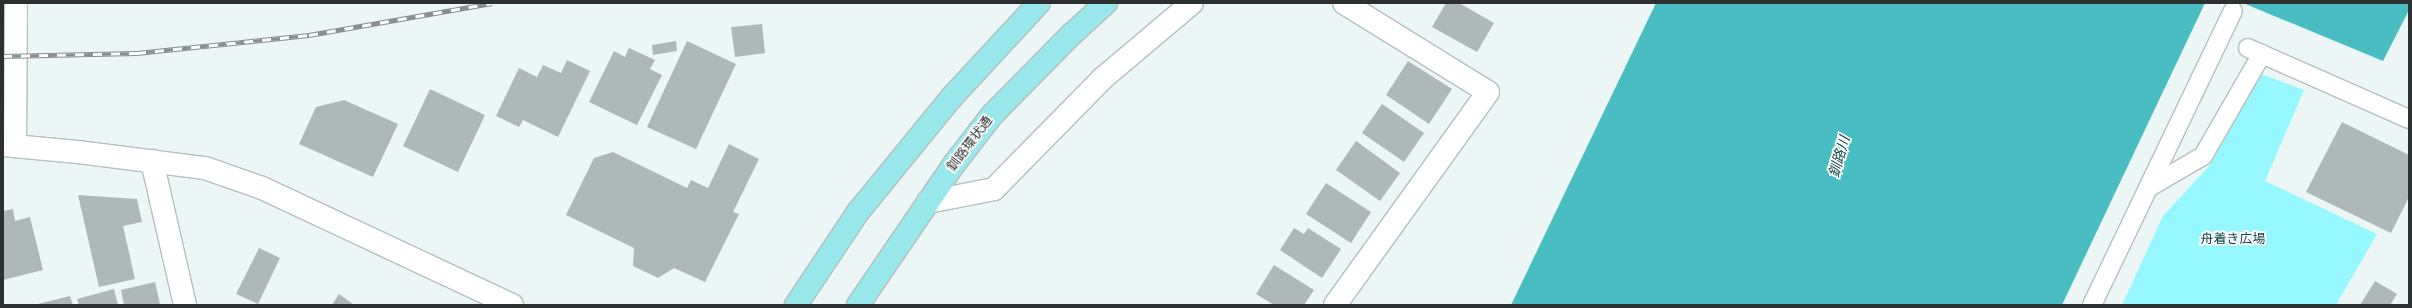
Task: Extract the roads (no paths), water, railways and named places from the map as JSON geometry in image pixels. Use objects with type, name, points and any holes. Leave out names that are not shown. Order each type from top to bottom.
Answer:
[{"type":"highway","points":[[796,305],[858,212],[951,98],[1039,3]]},
{"type":"highway","name":"釧路環状通","points":[[858,305],[928,202],[992,115],[1072,34],[1106,3]]},
{"type":"street","points":[[16,3],[9,146],[152,160],[205,168],[262,188],[512,305]]},
{"type":"street","points":[[928,202],[994,189],[1103,78],[1192,3]]},
{"type":"street","points":[[1336,305],[1488,92],[1344,3]]},
{"type":"street","points":[[152,160],[185,305]]},
{"type":"lane","points":[[2092,305],[2233,11]]},
{"type":"lane","points":[[2148,188],[2203,156],[2255,51],[2409,119]]},
{"type":"water","name":"釧路川","points":[[1656,3],[2205,3],[2062,305],[1511,305]]},
{"type":"water","points":[[2243,3],[2409,3],[2409,10],[2383,61]]},
{"type":"railway","points":[[3,56],[137,53],[309,35],[492,3]]},
{"type":"park label","name":"舟着き広場","points":[[2233,239]]}]
